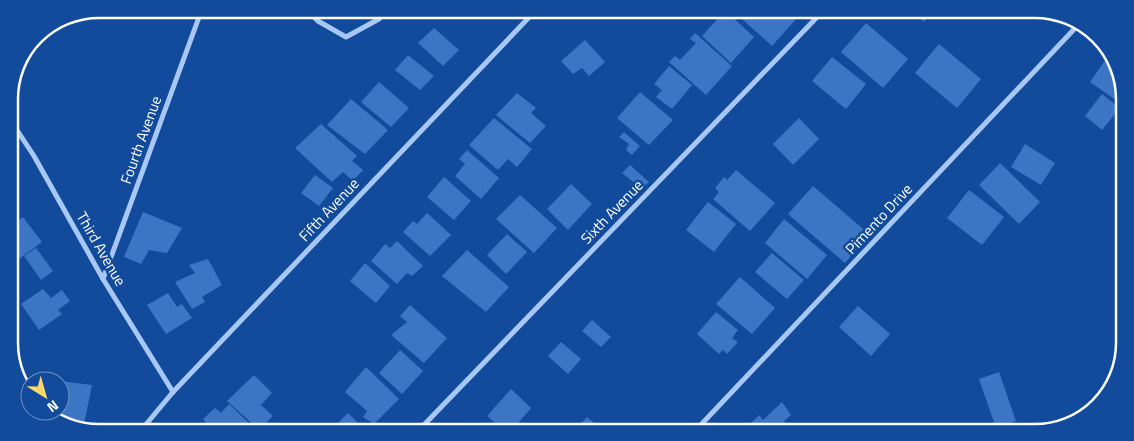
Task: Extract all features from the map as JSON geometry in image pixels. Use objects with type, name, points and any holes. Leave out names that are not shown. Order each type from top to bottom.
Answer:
[{"type":"street","name":"Fourth Avenue","points":[[103,278],[199,18]]},
{"type":"street","points":[[315,18],[346,37],[380,18]]},
{"type":"street","name":"Fifth Avenue","points":[[146,424],[173,392],[527,18]]},
{"type":"street","name":"Sixth Avenue","points":[[425,424],[816,18]]},
{"type":"street","name":"Pimento Drive","points":[[703,423],[1075,28]]},
{"type":"street","name":"Third Avenue","points":[[18,132],[34,156],[103,278],[173,392]]},
{"type":"building","points":[[718,18],[733,18],[754,37],[731,63],[702,36]]},
{"type":"building","points":[[741,18],[797,18],[772,46]]},
{"type":"building","points":[[919,18],[927,18],[924,22]]},
{"type":"building","points":[[866,23],[908,59],[883,88],[841,52]]},
{"type":"building","points":[[434,28],[459,50],[443,66],[418,43]]},
{"type":"building","points":[[695,33],[732,66],[706,95],[669,62],[675,56],[680,60],[696,43],[690,39]]},
{"type":"building","points":[[585,40],[605,62],[589,76],[582,68],[573,74],[561,61]]},
{"type":"building","points":[[939,44],[981,79],[957,108],[915,73]]},
{"type":"building","points":[[408,55],[434,76],[420,90],[395,70]]},
{"type":"building","points":[[832,57],[866,84],[846,109],[812,81]]},
{"type":"building","points":[[1106,59],[1114,78],[1116,100],[1090,82]]},
{"type":"building","points":[[669,66],[692,85],[672,109],[656,97],[662,90],[654,84]]},
{"type":"building","points":[[379,82],[409,108],[391,127],[361,102]]},
{"type":"building","points":[[640,92],[673,120],[649,145],[617,118]]},
{"type":"building","points":[[517,93],[536,108],[531,113],[546,126],[530,143],[496,115]]},
{"type":"building","points":[[1102,94],[1116,105],[1116,113],[1102,130],[1085,116]]},
{"type":"building","points":[[351,99],[388,130],[365,154],[327,125]]},
{"type":"building","points":[[494,118],[532,149],[517,167],[508,159],[498,170],[469,145]]},
{"type":"building","points":[[799,118],[819,139],[793,165],[773,144]]},
{"type":"building","points":[[321,124],[357,156],[352,161],[363,170],[353,181],[343,172],[332,182],[295,148]]},
{"type":"building","points":[[624,132],[640,146],[632,155],[626,150],[629,144],[619,137]]},
{"type":"building","points":[[1025,144],[1055,163],[1041,185],[1011,167]]},
{"type":"building","points":[[467,150],[499,178],[481,199],[455,176],[465,164],[459,159]]},
{"type":"building","points":[[1000,163],[1040,202],[1019,224],[979,185]]},
{"type":"building","points":[[630,165],[649,182],[642,189],[622,173]]},
{"type":"building","points":[[736,170],[775,203],[750,231],[713,199],[719,192],[715,188],[724,177],[727,180]]},
{"type":"building","points":[[315,175],[333,188],[319,206],[301,193]]},
{"type":"building","points":[[444,177],[471,201],[454,220],[427,197]]},
{"type":"building","points":[[571,184],[592,204],[568,230],[547,209]]},
{"type":"building","points":[[813,186],[869,234],[845,263],[788,214]]},
{"type":"building","points":[[969,190],[1004,217],[982,245],[947,218]]},
{"type":"building","points":[[520,195],[557,228],[534,253],[496,219]]},
{"type":"building","points":[[708,202],[736,224],[714,252],[686,230]]},
{"type":"building","points":[[143,212],[182,228],[167,253],[149,250],[141,264],[124,257]]},
{"type":"building","points":[[427,213],[451,235],[430,256],[403,232],[413,221],[417,224]]},
{"type":"building","points":[[23,217],[42,242],[18,260],[18,221]]},
{"type":"building","points":[[784,219],[827,255],[807,279],[765,243]]},
{"type":"building","points":[[507,234],[527,252],[506,274],[487,255]]},
{"type":"building","points":[[397,241],[423,266],[412,276],[407,273],[397,284],[371,261],[385,244],[390,248]]},
{"type":"building","points":[[36,248],[53,271],[41,280],[24,256]]},
{"type":"building","points":[[467,250],[509,287],[486,312],[442,276]]},
{"type":"building","points":[[772,253],[804,280],[787,299],[755,272]]},
{"type":"building","points":[[208,259],[222,285],[202,297],[205,302],[192,309],[175,282],[195,273],[189,265]]},
{"type":"building","points":[[365,263],[390,286],[376,303],[350,281]]},
{"type":"building","points":[[740,277],[775,308],[752,334],[716,304]]},
{"type":"building","points":[[43,289],[51,298],[62,290],[70,301],[58,310],[62,314],[39,330],[21,304]]},
{"type":"building","points":[[168,293],[177,307],[182,304],[192,318],[166,334],[147,305]]},
{"type":"building","points":[[410,305],[447,338],[424,363],[391,335],[407,322],[400,316]]},
{"type":"building","points":[[858,306],[890,334],[871,356],[839,327]]},
{"type":"building","points":[[716,312],[738,330],[732,338],[738,342],[727,354],[723,350],[719,354],[697,334]]},
{"type":"building","points":[[592,320],[611,337],[601,347],[582,331]]},
{"type":"building","points":[[561,342],[581,359],[568,374],[548,356]]},
{"type":"building","points":[[400,350],[423,371],[402,394],[379,373]]},
{"type":"building","points":[[366,367],[399,399],[374,424],[363,417],[367,411],[345,392]]},
{"type":"building","points":[[999,372],[1016,421],[994,423],[979,379]]},
{"type":"building","points":[[254,375],[272,393],[261,405],[273,416],[265,424],[252,424],[227,401]]},
{"type":"building","points":[[70,382],[92,385],[84,422],[70,418]]},
{"type":"building","points":[[511,389],[531,408],[518,424],[496,424],[487,416]]},
{"type":"building","points":[[782,402],[791,415],[784,421],[786,423],[751,423],[759,415],[763,420]]},
{"type":"building","points":[[229,404],[250,424],[207,424],[203,419],[215,408],[221,413]]},
{"type":"building","points":[[348,413],[359,424],[337,424]]},
{"type":"building","points":[[587,417],[594,423],[581,423]]}]
